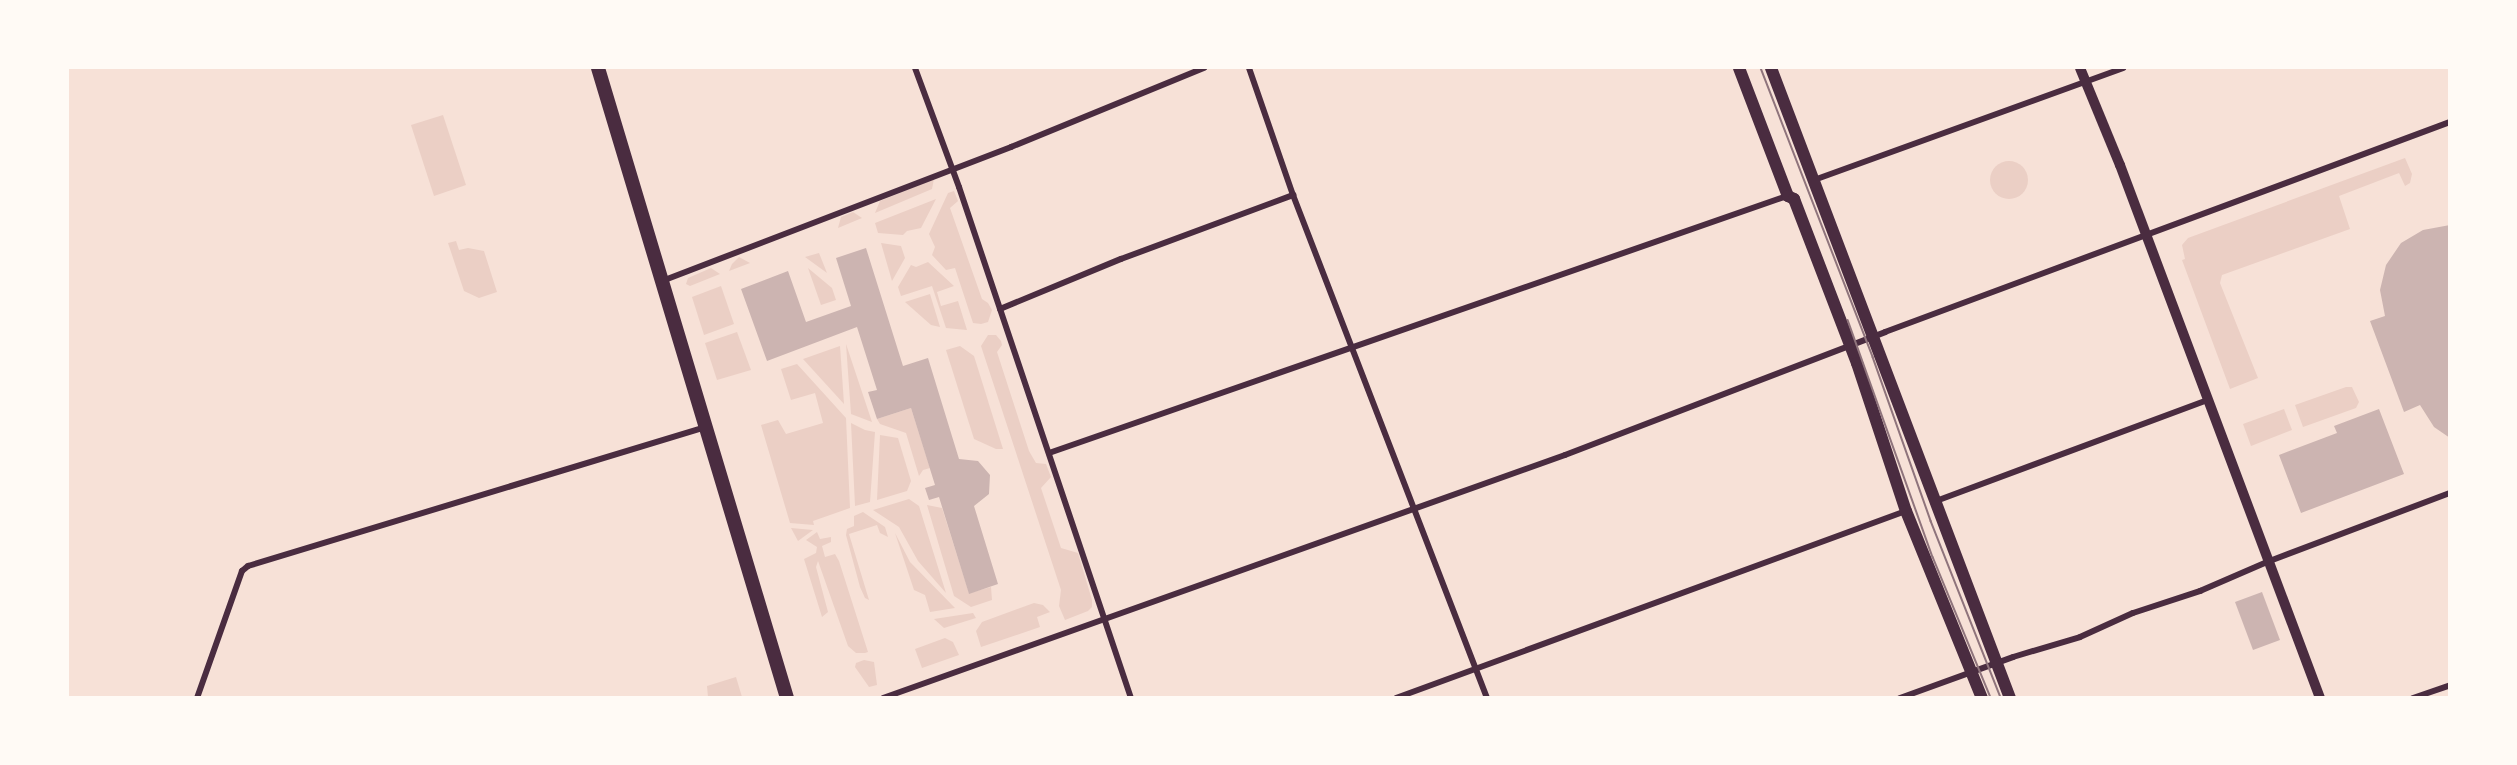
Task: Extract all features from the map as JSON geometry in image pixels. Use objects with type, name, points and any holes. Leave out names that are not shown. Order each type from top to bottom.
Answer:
[{"type":"main road","points":[[598,68],[787,698]]},
{"type":"main road","points":[[1739,68],[1788,196],[1794,199],[1850,346],[1906,511],[1982,698]]},
{"type":"main road","points":[[1771,68],[2010,698]]},
{"type":"street","points":[[915,68],[952,168],[1131,698]]},
{"type":"street","points":[[662,282],[1011,147],[1204,68]]},
{"type":"street","points":[[1249,68],[1293,195],[1416,507],[1487,698]]},
{"type":"street","points":[[2080,68],[2146,235],[2320,698]]},
{"type":"street","points":[[1814,180],[2123,68]]},
{"type":"street","points":[[883,698],[1565,456],[1873,337],[2450,122]]},
{"type":"street","points":[[1000,309],[1121,259],[1293,195]]},
{"type":"street","points":[[1049,453],[1788,196]]},
{"type":"street","points":[[1936,501],[2207,400]]},
{"type":"street","points":[[196,698],[242,571],[248,566],[706,427]]},
{"type":"street","points":[[1900,698],[1997,663],[2080,637],[2133,614],[2200,591],[2268,561],[2450,493]]},
{"type":"street","points":[[1396,698],[1906,511]]},
{"type":"street","points":[[2413,698],[2450,685]]},
{"type":"shaded area","points":[[443,115],[466,185],[434,196],[411,125]]},
{"type":"shaded area","points":[[2405,158],[2412,174],[2410,183],[2405,186],[2399,173],[2339,196],[2350,229],[2222,275],[2220,283],[2258,378],[2230,389],[2182,260],[2185,259],[2182,245],[2188,238]]},
{"type":"shaded area","points":[[2009,161],[2022,167],[2028,180],[2022,193],[2009,199],[1996,193],[1990,180],[1996,167]]},
{"type":"shaded area","points":[[934,179],[932,189],[875,213],[880,201]]},
{"type":"shaded area","points":[[954,191],[958,201],[950,208],[982,299],[992,310],[988,322],[981,324],[973,323],[955,268],[946,270],[932,255],[935,247],[929,234],[948,193]]},
{"type":"shaded area","points":[[936,199],[921,228],[907,231],[903,235],[878,233],[875,223]]},
{"type":"shaded area","points":[[853,212],[862,218],[838,228],[841,217]]},
{"type":"shaded area","points":[[456,241],[459,250],[468,248],[484,251],[497,292],[479,298],[464,291],[448,243]]},
{"type":"shaded area","points":[[881,243],[901,246],[905,258],[892,281]]},
{"type":"shaded area","points":[[819,253],[827,273],[805,257]]},
{"type":"shaded area","points":[[739,257],[750,263],[729,271],[732,264]]},
{"type":"shaded area","points":[[928,262],[954,286],[937,292],[941,306],[958,301],[967,330],[946,328],[932,286],[901,296],[898,287],[911,265],[916,267]]},
{"type":"shaded area","points":[[711,268],[720,274],[690,286],[686,284],[688,278]]},
{"type":"shaded area","points":[[808,268],[832,288],[836,300],[821,305]]},
{"type":"shaded area","points":[[721,286],[734,324],[704,335],[692,297]]},
{"type":"shaded area","points":[[930,294],[940,327],[931,325],[905,302]]},
{"type":"shaded area","points":[[737,332],[751,370],[717,380],[705,343]]},
{"type":"shaded area","points":[[988,335],[996,335],[1001,341],[1002,345],[997,352],[1029,451],[1036,463],[1046,464],[1051,477],[1041,488],[1061,548],[1078,553],[1092,600],[1092,607],[1088,611],[1065,620],[1059,606],[1061,590],[981,346]]},
{"type":"shaded area","points":[[846,344],[872,422],[851,414]]},
{"type":"shaded area","points":[[840,346],[844,404],[803,359]]},
{"type":"shaded area","points":[[960,346],[974,356],[1003,449],[996,449],[974,439],[946,350]]},
{"type":"shaded area","points":[[797,364],[846,418],[850,508],[813,521],[814,525],[790,523],[761,425],[778,420],[786,434],[823,423],[815,393],[791,400],[781,369]]},
{"type":"shaded area","points":[[2346,387],[2352,387],[2359,402],[2356,408],[2303,427],[2295,405]]},
{"type":"shaded area","points":[[911,408],[930,468],[923,470],[919,476],[906,433],[880,424],[877,419]]},
{"type":"shaded area","points":[[2284,409],[2292,430],[2251,446],[2243,424]]},
{"type":"shaded area","points":[[851,423],[875,432],[870,502],[855,506]]},
{"type":"shaded area","points":[[880,435],[898,438],[911,481],[907,491],[877,500]]},
{"type":"shaded area","points":[[909,499],[919,506],[946,593],[918,561],[899,527],[873,510]]},
{"type":"shaded area","points":[[927,505],[942,508],[969,593],[991,587],[992,600],[971,607],[954,596]]},
{"type":"shaded area","points":[[863,512],[885,527],[888,537],[880,533],[877,525],[849,534],[869,600],[865,598],[860,587],[846,535],[847,529],[854,526],[854,516]]},
{"type":"shaded area","points":[[791,528],[813,530],[798,541]]},
{"type":"shaded area","points":[[817,532],[820,539],[831,537],[831,542],[822,546],[825,557],[835,554],[839,561],[868,652],[856,653],[848,646],[818,561],[816,567],[828,612],[822,617],[804,559],[816,553],[817,547],[806,540]]},
{"type":"shaded area","points":[[895,533],[910,562],[955,608],[930,612],[925,595],[914,590]]},
{"type":"shaded area","points":[[1034,603],[1043,605],[1050,612],[1037,617],[1040,627],[981,647],[976,631],[982,622]]},
{"type":"shaded area","points":[[973,613],[976,618],[944,628],[934,619]]},
{"type":"shaded area","points":[[945,638],[953,642],[959,655],[922,668],[915,649]]},
{"type":"shaded area","points":[[864,660],[874,662],[877,685],[869,687],[855,667],[856,663]]},
{"type":"shaded area","points":[[736,677],[742,697],[708,697],[707,686]]},
{"type":"building","points":[[2450,225],[2450,438],[2434,427],[2420,405],[2404,412],[2370,321],[2385,316],[2380,290],[2386,265],[2401,243],[2423,230]]},
{"type":"building","points":[[866,248],[903,366],[928,358],[959,459],[978,461],[990,475],[989,494],[974,506],[998,584],[969,594],[939,497],[929,500],[925,488],[935,485],[911,408],[877,419],[868,392],[877,390],[857,327],[767,361],[741,289],[788,271],[806,322],[851,306],[836,258]]},
{"type":"building","points":[[2379,409],[2404,474],[2301,513],[2279,455],[2337,433],[2334,426]]},
{"type":"building","points":[[2262,592],[2280,640],[2253,650],[2235,602]]},
{"type":"tram line","points":[[1761,68],[1873,357],[1931,521],[2001,698]]},
{"type":"tram line","points":[[1848,320],[1933,557],[1991,698]]}]
